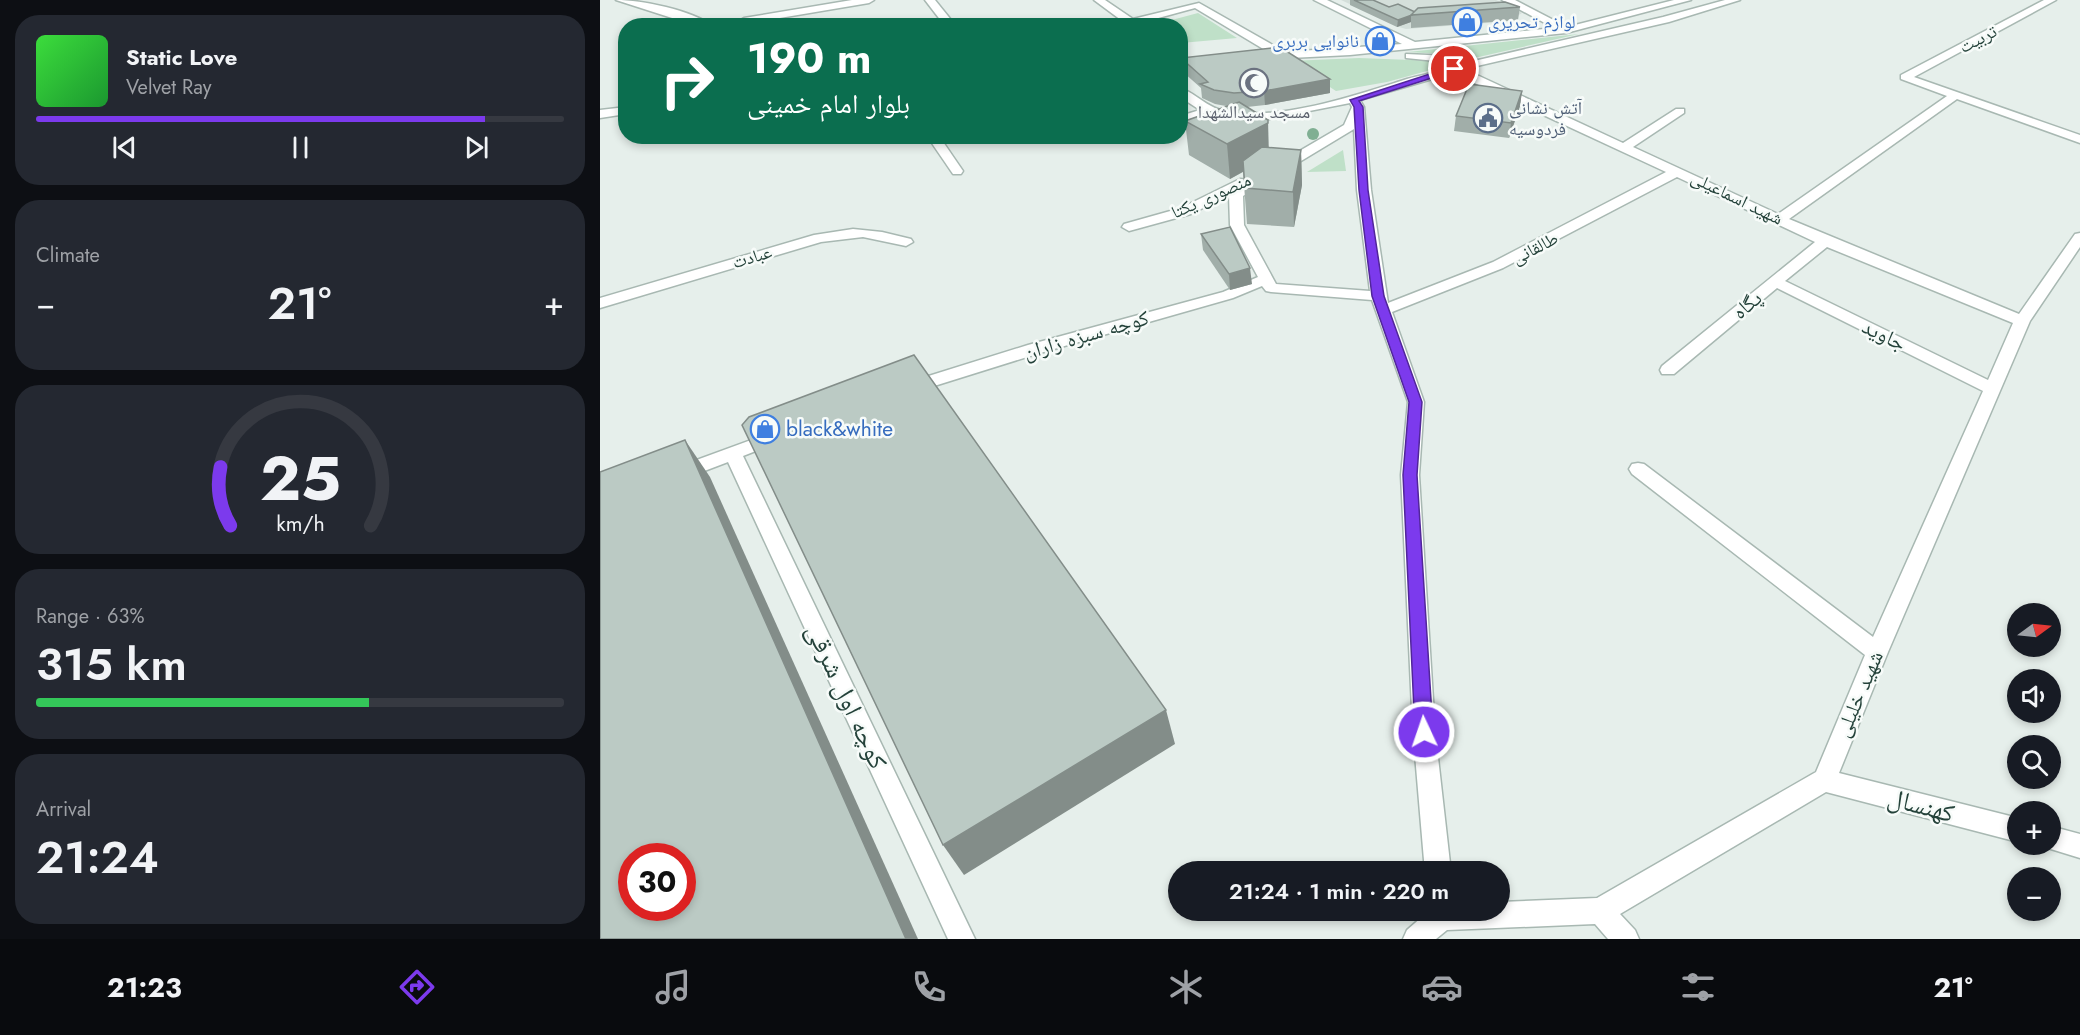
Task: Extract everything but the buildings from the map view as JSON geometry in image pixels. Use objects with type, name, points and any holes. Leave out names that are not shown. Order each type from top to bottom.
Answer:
[{"type":"street","points":[[625,0],[687,18]]},
{"type":"street","points":[[762,18],[869,0]]},
{"type":"street","points":[[930,0],[945,18]]},
{"type":"street","points":[[1099,0],[1124,18]]},
{"type":"street","points":[[1320,0],[1415,46]]},
{"type":"street","points":[[1507,0],[1566,30]]},
{"type":"street","points":[[1259,56],[1350,52],[1566,30],[1686,0]]},
{"type":"street","points":[[1188,98],[1210,111],[1240,116],[1284,113],[1356,103],[1454,69],[1647,24],[1735,0]]},
{"type":"street","name":"تربیت","points":[[1955,95],[1905,77],[2051,0]]},
{"type":"street","points":[[1149,18],[1197,5],[1282,55]]},
{"type":"street","points":[[1517,16],[1554,24]]},
{"type":"street","name":"شهید اسماعیلی","points":[[1350,52],[1441,58],[1454,61],[1456,64],[1454,69],[1626,146],[1825,241],[2022,321]]},
{"type":"street","points":[[1780,219],[1955,95],[2080,139]]},
{"type":"street","points":[[1356,103],[1349,127],[1236,194],[1237,225],[1268,284],[1381,303]]},
{"type":"street","points":[[1356,103],[1364,190],[1381,303],[1416,402],[1410,475],[1424,732],[1437,861]]},
{"type":"street","points":[[600,114],[618,111]]},
{"type":"street","points":[[1188,118],[1210,111]]},
{"type":"street","points":[[1626,146],[1680,111]]},
{"type":"street","points":[[938,144],[957,171]]},
{"type":"street","name":"منصوری یکتا","points":[[1129,226],[1186,211],[1290,160]]},
{"type":"street","name":"طالقانی","points":[[1381,303],[1431,295],[1524,255],[1678,171]]},
{"type":"street","name":"عبادت","points":[[600,303],[819,238],[855,231],[878,234],[906,242]]},
{"type":"street","name":"شهید خلیلی","points":[[1824,780],[1877,652],[2022,321],[2080,237]]},
{"type":"street","name":"پگاه","points":[[1668,370],[1825,241]]},
{"type":"street","name":"جاوید","points":[[1776,282],[1992,389]]},
{"type":"street","name":"کوچه سبزه زاران","points":[[901,391],[1034,349],[1268,284]]},
{"type":"street","points":[[666,478],[791,431]]},
{"type":"street","name":"کوچه اول شرقی","points":[[733,453],[962,939]]},
{"type":"street","points":[[1638,470],[1877,652]]},
{"type":"street","points":[[1510,913],[1600,911],[1824,780]]},
{"type":"street","name":"کهنسال","points":[[1824,780],[2007,827]]},
{"type":"street","points":[[2061,841],[2080,846]]},
{"type":"street","points":[[1600,911],[1626,939]]},
{"type":"street","points":[[1416,939],[1435,921]]},
{"type":"shaded area","points":[[1341,0],[1496,0],[1522,13],[1514,18],[1515,21],[1406,29]]},
{"type":"green space","points":[[1198,13],[1237,38],[1188,42],[1188,18],[1179,18]]},
{"type":"green space","points":[[1579,34],[1461,61],[1441,54],[1408,52]]},
{"type":"green space","points":[[1359,58],[1438,61],[1445,66],[1387,82],[1336,91],[1290,61]]},
{"type":"green space","points":[[1343,150],[1346,171],[1307,172]]},
{"type":"place","name":"لوازم تحریری","points":[[1467,22]]},
{"type":"place","name":"نانوایی بربری","points":[[1380,41]]},
{"type":"place","name":"مسجد سیدالشهدا","points":[[1254,83]]},
{"type":"place","name":"آتش نشانی فردوسیه","points":[[1488,118]]},
{"type":"place","name":"black&white","points":[[765,429]]},
{"type":"route","points":[[1424,732],[1410,475],[1416,402],[1378,296],[1364,190],[1358,107],[1354,100],[1454,69]]}]
